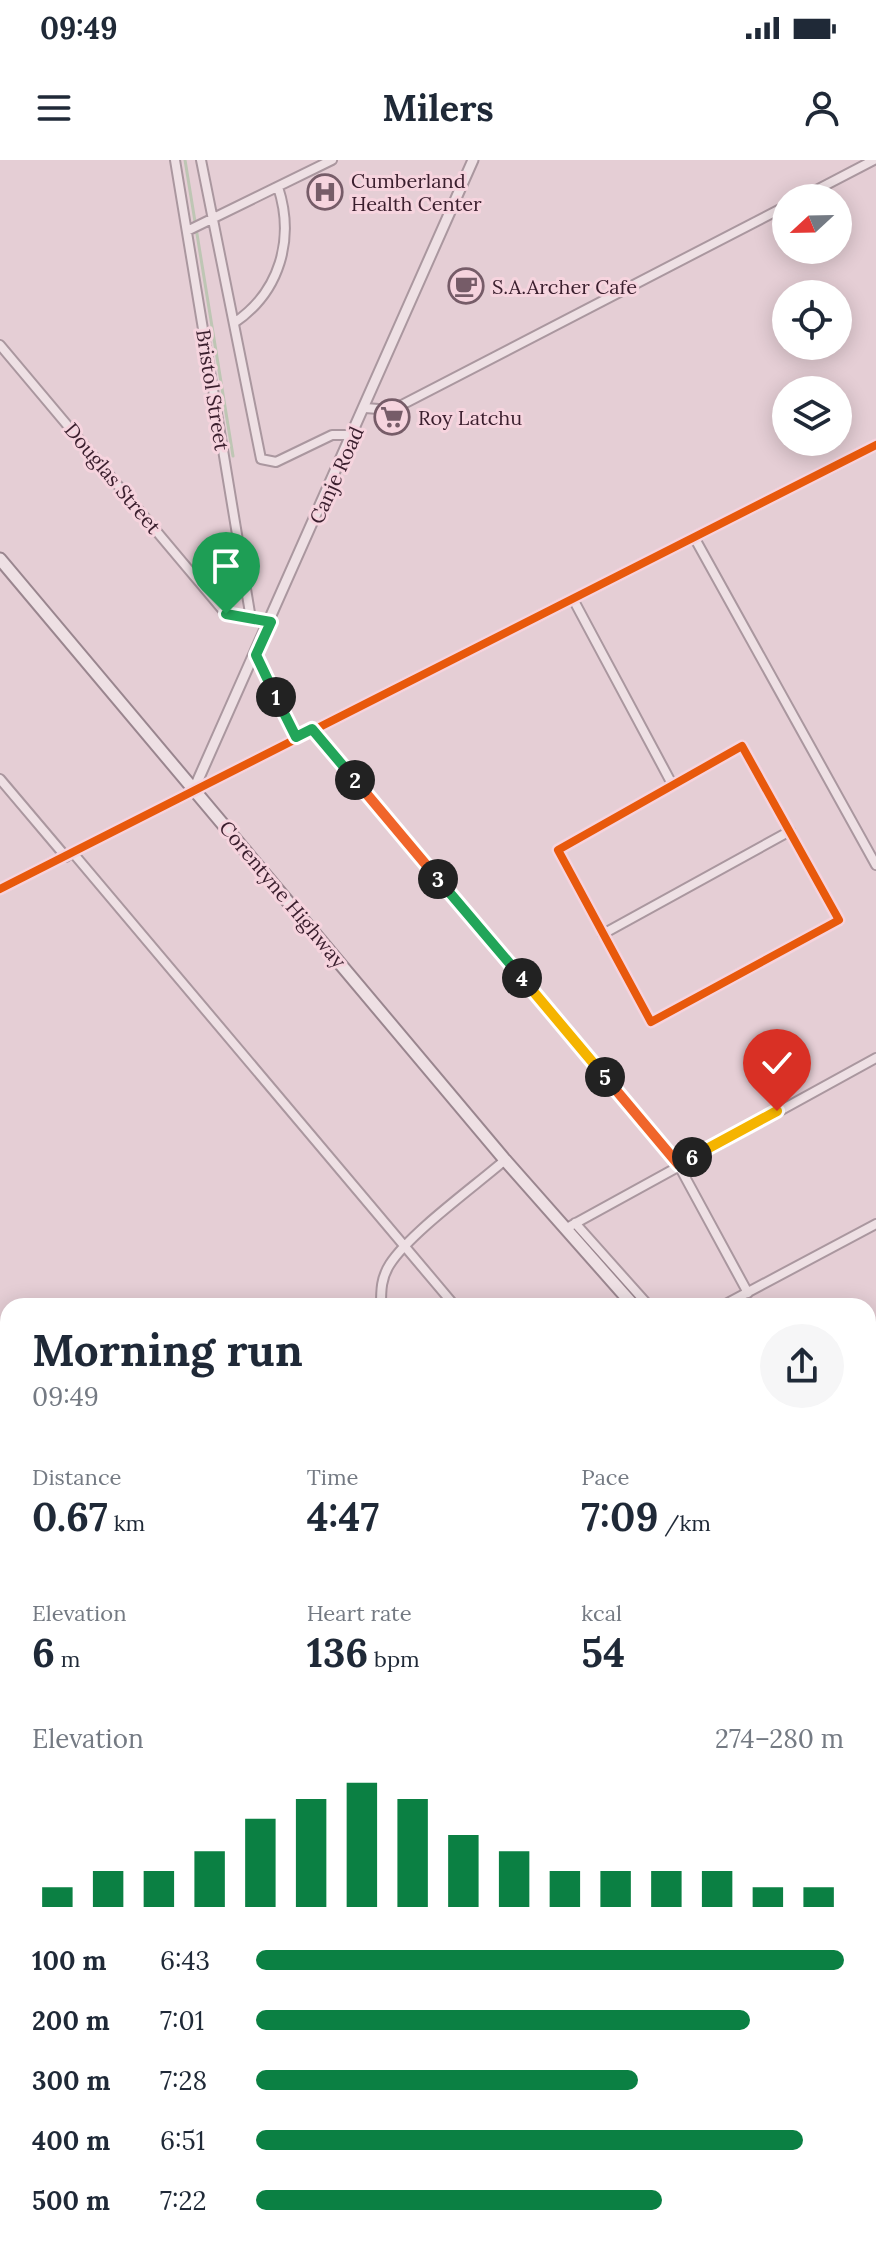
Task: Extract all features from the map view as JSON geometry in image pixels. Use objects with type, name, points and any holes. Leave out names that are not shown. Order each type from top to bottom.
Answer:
[{"type":"main road","name":"Corentyne Highway","points":[[0,559],[505,1160],[570,1226],[580,1243],[627,1298]]},
{"type":"street","name":"Bristol Street","points":[[175,160],[251,619]]},
{"type":"street","points":[[201,160],[261,459],[276,462],[332,435],[353,435]]},
{"type":"street","points":[[187,231],[332,160]]},
{"type":"street","name":"Canje Road","points":[[194,789],[271,622],[473,160]]},
{"type":"street","points":[[828,184],[874,160]]},
{"type":"street","points":[[234,323],[258,304],[270,288],[279,264],[287,239],[285,209],[278,187]]},
{"type":"street","points":[[365,408],[392,410],[772,213]]},
{"type":"street","name":"Douglas Street","points":[[0,345],[226,614],[271,622]]},
{"type":"street","points":[[0,889],[876,445]]},
{"type":"street","points":[[694,537],[876,865]]},
{"type":"street","points":[[573,599],[672,784]]},
{"type":"street","points":[[256,655],[296,737]]},
{"type":"street","points":[[312,729],[678,1164],[748,1293]]},
{"type":"street","points":[[742,746],[839,920],[651,1022],[558,850],[672,784],[742,746]]},
{"type":"street","points":[[0,779],[69,855],[448,1298]]},
{"type":"street","points":[[603,934],[790,831]]},
{"type":"street","points":[[641,1298],[570,1226],[876,1058]]},
{"type":"street","points":[[381,1298],[381,1285],[390,1265],[404,1247],[505,1160]]},
{"type":"street","points":[[738,1298],[876,1224]]},
{"type":"waterway","points":[[185,160],[233,456]]},
{"type":"cycle path","points":[[0,889],[876,445]]},
{"type":"cycle path","points":[[742,746],[839,920],[651,1022],[558,850],[742,746]]},
{"type":"place","name":"Cumberland Health Center","points":[[325,192]]},
{"type":"place","name":"S.A.Archer Cafe","points":[[466,286]]},
{"type":"place","name":"Roy Latchu","points":[[392,417]]},
{"type":"route","points":[[226,614],[271,622],[256,655],[296,737],[312,729],[678,1164],[777,1111]]}]
